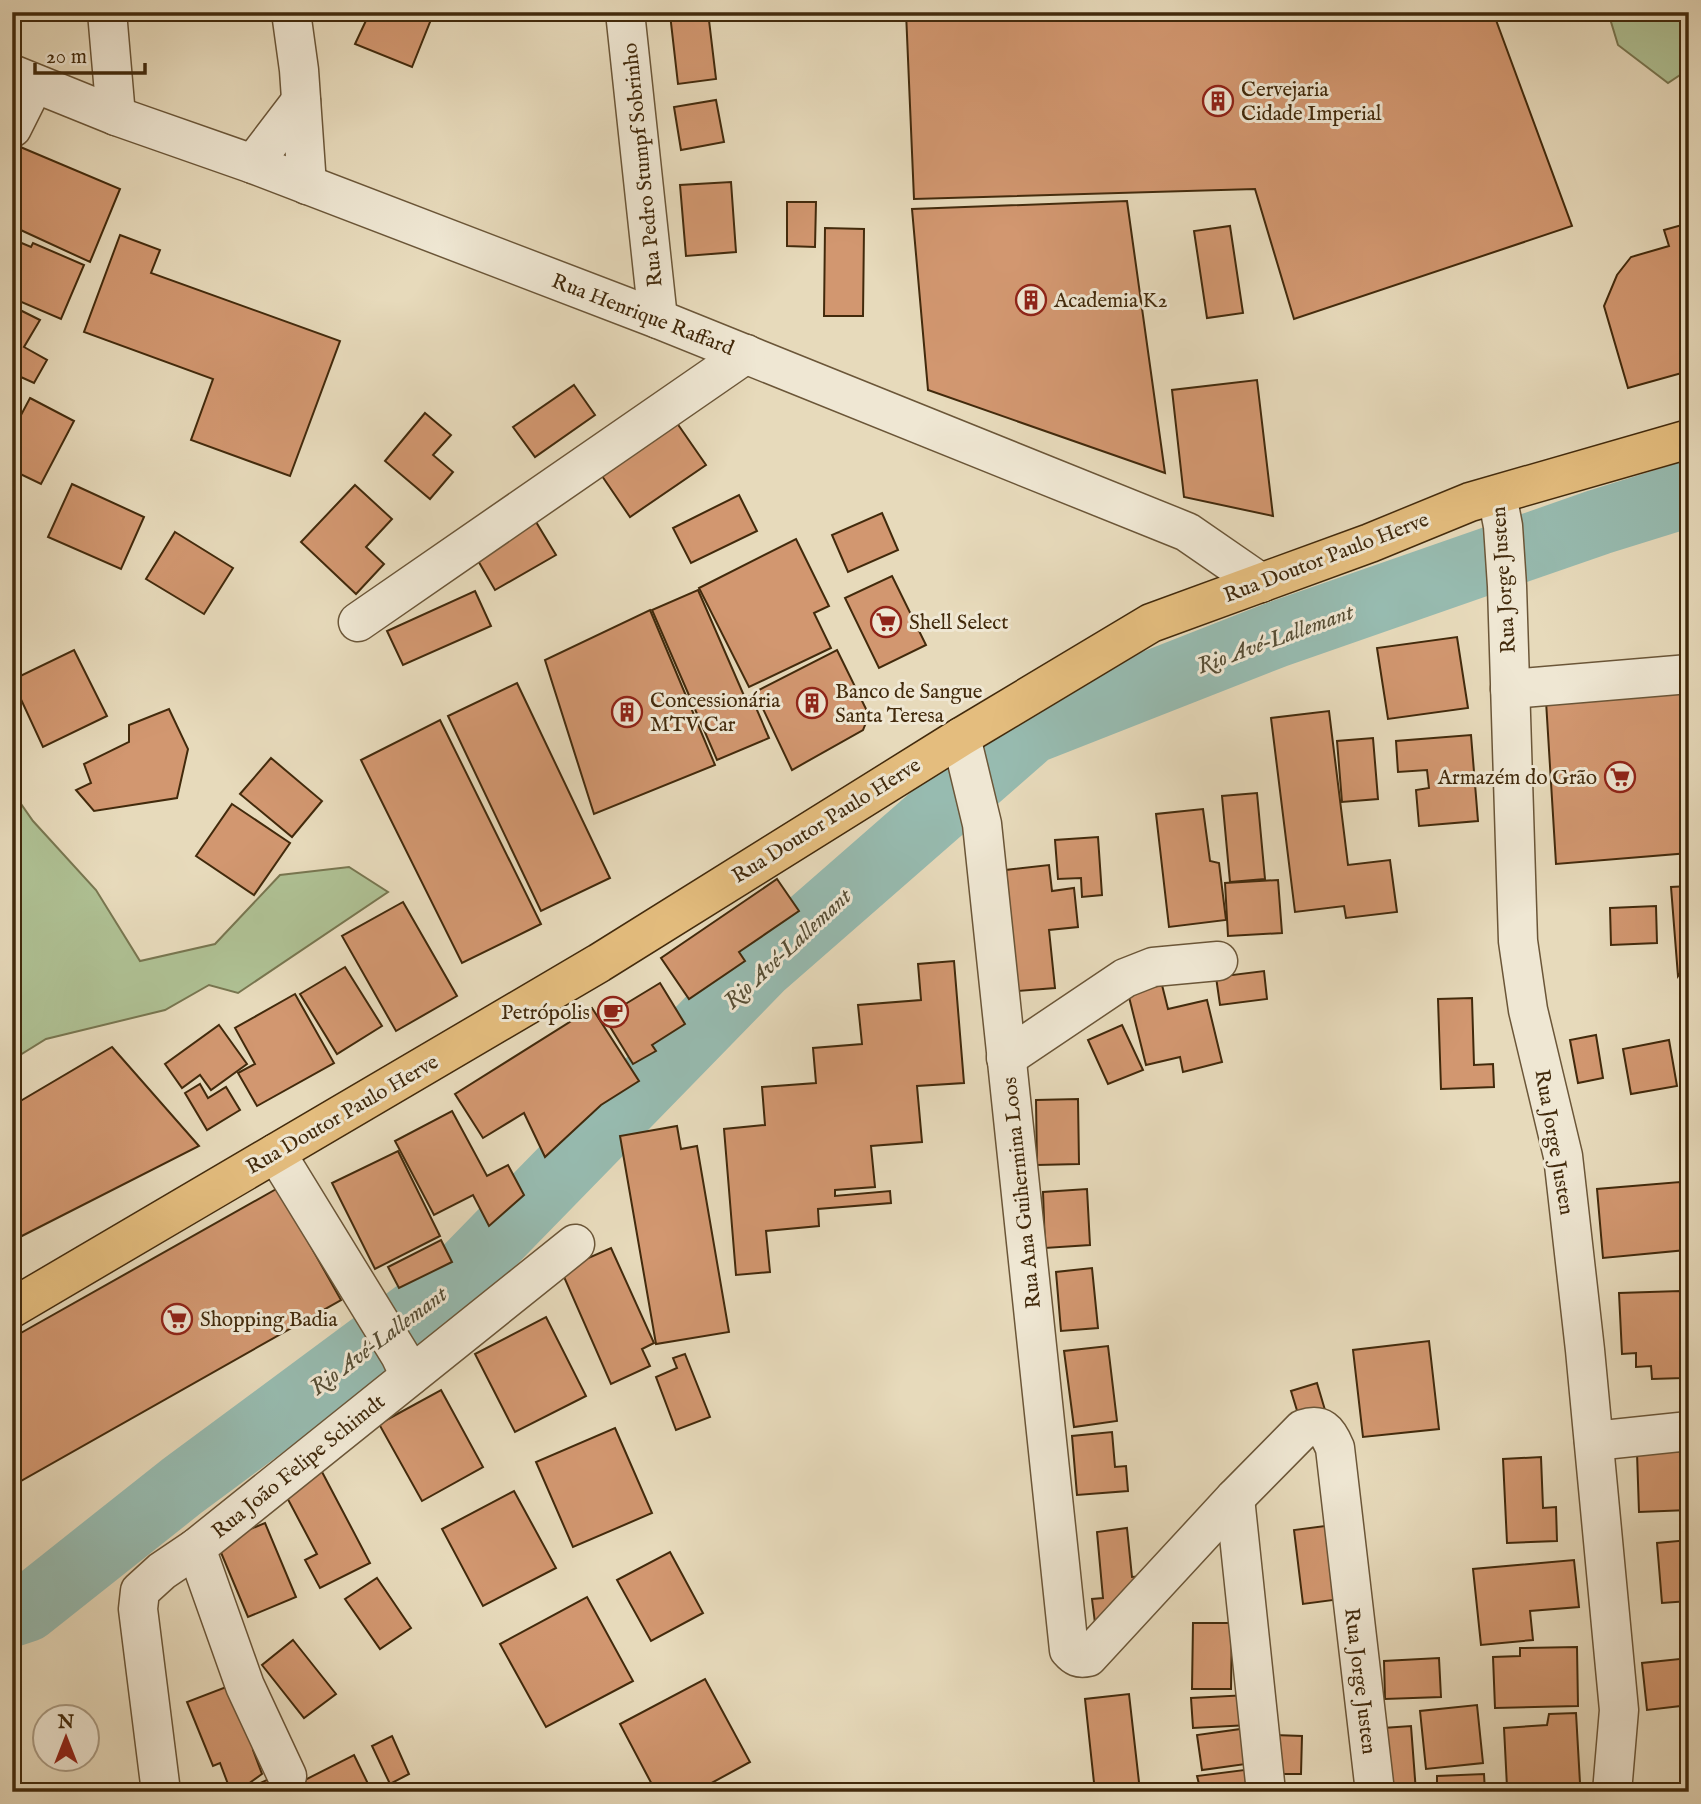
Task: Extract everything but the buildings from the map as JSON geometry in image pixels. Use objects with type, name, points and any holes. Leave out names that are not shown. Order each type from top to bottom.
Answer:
[{"type":"main road","name":"Rua Doutor Paulo Herve","points":[[12,1308],[964,752],[1150,623],[1370,543],[1444,511],[1500,510],[1688,444]]},
{"type":"street","points":[[107,12],[116,116]]},
{"type":"street","name":"Rua Pedro Stumpf Sobrinho","points":[[625,12],[658,319]]},
{"type":"street","points":[[302,17],[299,70],[307,185]]},
{"type":"street","points":[[12,128],[23,79]]},
{"type":"street","name":"Rua Henrique Raffard","points":[[23,79],[658,319],[1187,532],[1261,583]]},
{"type":"street","points":[[253,164],[301,102]]},
{"type":"street","points":[[358,622],[746,354]]},
{"type":"street","name":"Rua Jorge Justen","points":[[1500,510],[1507,586],[1518,941],[1528,1010],[1563,1156],[1594,1441],[1619,1710],[1603,1791]]},
{"type":"street","points":[[1510,689],[1689,674]]},
{"type":"street","name":"Rua Ana Guihermina Loos","points":[[964,752],[982,824],[1069,1650],[1075,1657],[1088,1657],[1235,1499]]},
{"type":"street","points":[[1006,1058],[1125,978],[1153,967],[1218,961]]},
{"type":"street","points":[[276,1153],[405,1365]]},
{"type":"street","name":"Rua João Felipe Schimdt","points":[[161,1792],[138,1609],[140,1591],[162,1571],[196,1548],[405,1365],[575,1244]]},
{"type":"street","name":"Rua Jorge Justen","points":[[1235,1499],[1303,1429],[1322,1427],[1329,1433],[1335,1448],[1375,1792]]},
{"type":"street","points":[[1594,1441],[1689,1431]]},
{"type":"street","points":[[1235,1499],[1266,1792]]},
{"type":"street","points":[[196,1548],[245,1686],[287,1776]]},
{"type":"green space","points":[[1608,12],[1689,12],[1689,69],[1668,83],[1618,45]]},
{"type":"green space","points":[[12,791],[33,821],[96,890],[140,961],[215,944],[280,875],[349,867],[388,892],[238,993],[209,985],[165,1010],[46,1039],[12,1060]]},
{"type":"waterway","name":"Rio Avé‐Lallemant","points":[[12,1614],[27,1609],[182,1486],[444,1292],[761,967],[1031,731],[1278,634],[1599,522],[1689,494]]},
{"type":"place","name":"Cervejaria Cidade Imperial","points":[[1218,101]]},
{"type":"place","name":"Academia K2","points":[[1031,300]]},
{"type":"place","name":"Shell Select","points":[[886,622]]},
{"type":"place","name":"Banco de Sangue Santa Teresa","points":[[812,703]]},
{"type":"place","name":"Concessionária MTV Car","points":[[627,712]]},
{"type":"place","name":"Armazém do Grão","points":[[1620,777]]},
{"type":"place","name":"Petrópolis","points":[[613,1012]]},
{"type":"place","name":"Shopping Badia","points":[[177,1319]]}]
